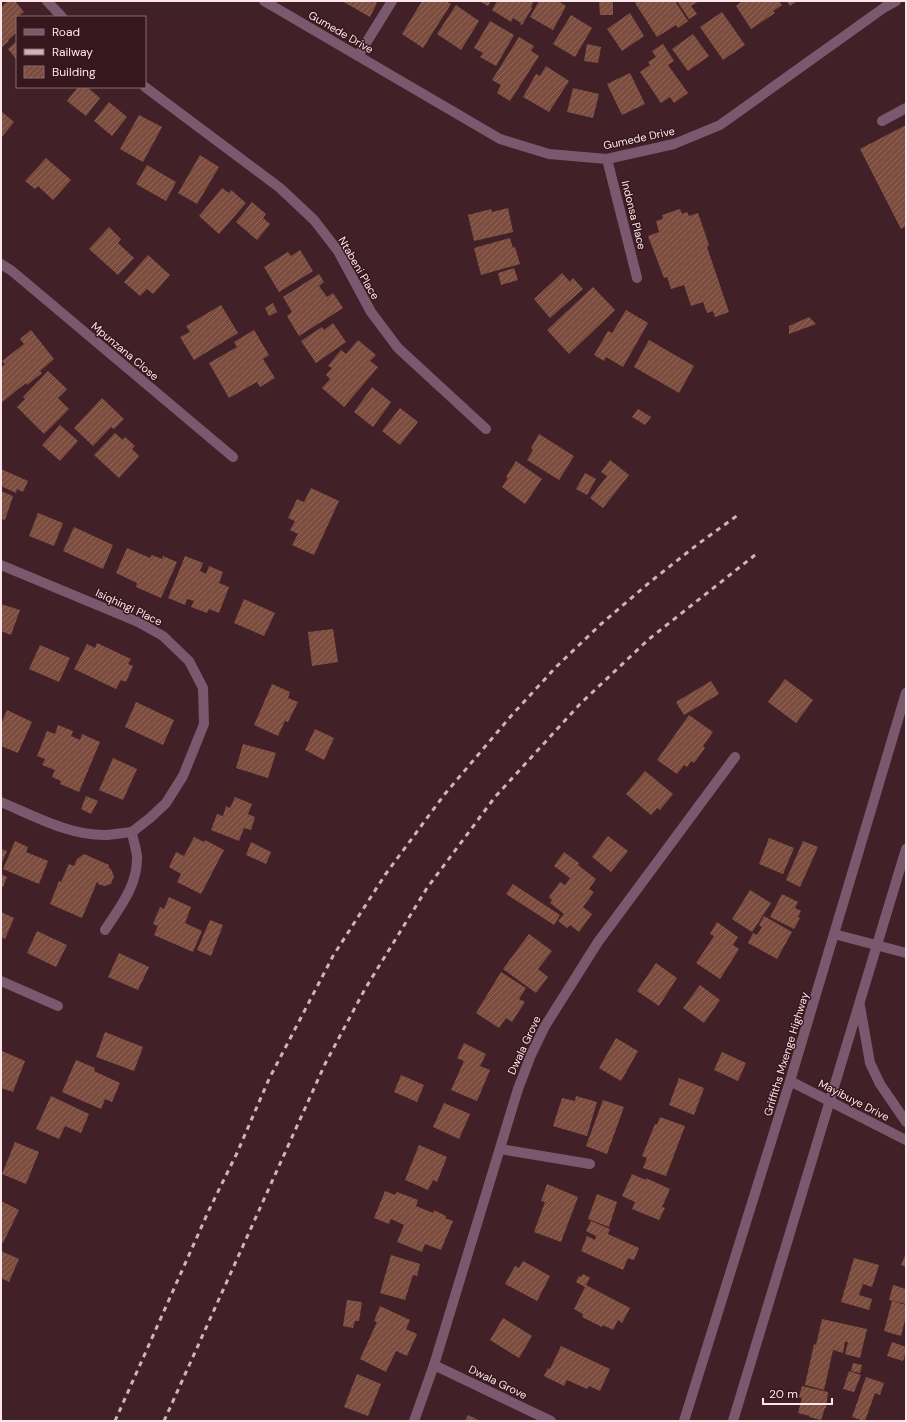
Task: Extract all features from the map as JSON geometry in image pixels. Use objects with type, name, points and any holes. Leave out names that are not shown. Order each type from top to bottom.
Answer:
[{"type":"street","points":[[47,1],[61,16]]},
{"type":"street","name":"Gumede Drive","points":[[264,1],[500,139],[549,154],[607,159],[674,144],[720,125],[896,1]]},
{"type":"street","points":[[358,56],[392,1]]},
{"type":"street","name":"Ntabeni Place","points":[[146,88],[280,188],[314,220],[338,251],[371,312],[398,348],[486,429]]},
{"type":"street","points":[[882,121],[906,108]]},
{"type":"street","name":"Indonsa Place","points":[[607,159],[637,278]]},
{"type":"street","name":"Mpunzana Close","points":[[1,264],[12,271],[234,457]]},
{"type":"street","name":"Isiqhingi Place","points":[[1,565],[138,622],[163,636],[189,661],[203,688],[204,724],[183,776],[166,803],[132,832]]},
{"type":"street","name":"Griffiths Mxenge Highway","points":[[684,1421],[790,1081],[906,693]]},
{"type":"street","name":"Dwala Grove","points":[[414,1421],[434,1365],[518,1090],[531,1055],[545,1026],[598,942],[735,757]]},
{"type":"street","points":[[1,802],[49,823],[77,832],[106,835],[132,832],[137,856],[135,874],[128,895],[105,930]]},
{"type":"street","points":[[733,1421],[906,849]]},
{"type":"street","points":[[834,934],[906,953]]},
{"type":"street","points":[[1,981],[58,1006]]},
{"type":"street","points":[[859,1004],[870,1063],[880,1084],[906,1122]]},
{"type":"street","name":"Mayibuye Drive","points":[[790,1081],[906,1140]]},
{"type":"street","points":[[500,1149],[590,1164]]},
{"type":"street","name":"Dwala Grove","points":[[434,1365],[550,1421]]},
{"type":"building","points":[[8,1],[15,1],[24,12],[16,16],[16,33],[1,48],[1,7]]},
{"type":"building","points":[[342,1],[373,1],[377,3],[370,17]]},
{"type":"building","points":[[422,1],[446,1],[451,4],[423,48],[402,34]]},
{"type":"building","points":[[479,1],[491,1],[488,6]]},
{"type":"building","points":[[497,1],[534,1],[531,7],[532,8],[522,25],[513,18],[511,22],[492,10]]},
{"type":"building","points":[[539,1],[558,1],[566,6],[553,30],[530,17]]},
{"type":"building","points":[[599,1],[613,1],[613,15],[600,15]]},
{"type":"building","points":[[638,1],[675,1],[688,21],[678,28],[676,25],[657,37],[635,3]]},
{"type":"building","points":[[677,1],[699,1],[691,6],[697,14],[689,19]]},
{"type":"building","points":[[742,1],[779,1],[782,5],[773,11],[775,13],[751,29],[736,6]]},
{"type":"building","points":[[787,1],[797,1],[790,6]]},
{"type":"building","points":[[456,5],[479,21],[461,50],[437,34]]},
{"type":"building","points":[[722,12],[745,45],[723,60],[700,27]]},
{"type":"building","points":[[630,13],[644,36],[622,51],[607,29]]},
{"type":"building","points":[[571,15],[592,28],[575,57],[553,44]]},
{"type":"building","points":[[490,21],[514,35],[496,66],[480,57],[483,53],[474,48]]},
{"type":"building","points":[[693,34],[709,56],[688,71],[672,49]]},
{"type":"building","points":[[519,37],[534,46],[531,51],[539,56],[510,101],[497,93],[501,85],[492,80]]},
{"type":"building","points":[[16,42],[16,59],[8,49]]},
{"type":"building","points":[[587,44],[601,47],[598,63],[584,61]]},
{"type":"building","points":[[663,44],[674,61],[668,65],[688,93],[674,103],[670,97],[661,103],[640,72],[650,65],[648,62],[656,57],[652,51]]},
{"type":"building","points":[[546,66],[569,81],[549,112],[523,97],[536,74],[540,76]]},
{"type":"building","points":[[630,73],[645,104],[622,115],[607,84]]},
{"type":"building","points":[[77,88],[88,88],[100,98],[86,116],[67,101]]},
{"type":"building","points":[[573,88],[599,94],[593,118],[567,112]]},
{"type":"building","points":[[109,102],[127,117],[112,136],[94,121]]},
{"type":"building","points":[[1,111],[14,122],[1,138]]},
{"type":"building","points":[[139,115],[162,127],[143,162],[120,149]]},
{"type":"building","points":[[906,125],[906,226],[901,229],[860,149]]},
{"type":"building","points":[[200,155],[219,167],[197,204],[178,193]]},
{"type":"building","points":[[46,158],[71,180],[53,200],[38,186],[35,189],[25,181]]},
{"type":"building","points":[[147,165],[176,182],[166,201],[136,184]]},
{"type":"building","points":[[222,188],[229,193],[231,190],[246,203],[219,234],[199,216]]},
{"type":"building","points":[[252,202],[266,214],[263,218],[270,224],[257,240],[236,222]]},
{"type":"building","points":[[508,208],[513,232],[474,241],[468,215],[491,209],[492,212]]},
{"type":"building","points":[[680,209],[682,214],[687,212],[689,216],[698,213],[709,245],[707,247],[729,312],[715,317],[713,311],[707,313],[703,302],[691,306],[684,285],[671,289],[667,277],[664,278],[648,236],[659,232],[656,221],[663,219],[662,215]]},
{"type":"building","points":[[109,227],[121,239],[118,243],[134,258],[118,275],[89,249]]},
{"type":"building","points":[[510,238],[513,248],[515,247],[520,264],[481,275],[474,248]]},
{"type":"building","points":[[300,250],[313,271],[279,292],[264,267],[288,252],[291,256]]},
{"type":"building","points":[[148,255],[170,275],[153,294],[147,289],[140,296],[124,282]]},
{"type":"building","points":[[514,268],[518,280],[501,285],[498,273]]},
{"type":"building","points":[[562,273],[570,282],[573,278],[583,289],[550,318],[534,299]]},
{"type":"building","points":[[319,274],[324,282],[319,286],[327,297],[333,293],[343,308],[299,336],[287,316],[292,312],[283,297]]},
{"type":"building","points":[[593,287],[615,310],[569,354],[547,330]]},
{"type":"building","points":[[273,303],[277,312],[269,316],[265,308]]},
{"type":"building","points":[[221,305],[238,333],[194,360],[180,337],[190,332],[186,326]]},
{"type":"building","points":[[626,310],[648,323],[623,367],[606,357],[604,361],[594,355],[608,331],[612,333]]},
{"type":"building","points":[[809,317],[816,324],[789,334],[789,326]]},
{"type":"building","points":[[333,323],[346,342],[316,363],[301,341],[322,327],[324,330]]},
{"type":"building","points":[[31,330],[54,359],[40,371],[42,373],[27,385],[26,383],[1,403],[1,367],[5,364],[2,361],[24,344],[20,339]]},
{"type":"building","points":[[254,330],[269,355],[263,359],[275,378],[260,387],[257,382],[229,398],[209,363],[237,347],[234,342]]},
{"type":"building","points":[[358,340],[376,355],[370,361],[378,367],[344,407],[322,388],[330,379],[326,375],[332,368],[328,366],[341,350],[346,354]]},
{"type":"building","points":[[649,340],[694,366],[679,393],[634,367]]},
{"type":"building","points":[[48,371],[67,389],[58,398],[69,409],[44,434],[17,407],[25,399],[23,397]]},
{"type":"building","points":[[372,387],[391,402],[373,427],[354,412]]},
{"type":"building","points":[[102,398],[124,419],[114,429],[111,427],[93,446],[74,428]]},
{"type":"building","points":[[400,408],[418,422],[400,445],[382,431]]},
{"type":"building","points":[[638,409],[651,417],[645,425],[632,417]]},
{"type":"building","points":[[60,425],[78,441],[60,461],[42,445]]},
{"type":"building","points":[[115,433],[123,440],[125,437],[135,446],[132,449],[139,456],[119,478],[94,455]]},
{"type":"building","points":[[539,434],[574,456],[559,480],[527,460],[533,450],[531,448]]},
{"type":"building","points":[[610,460],[629,475],[603,508],[590,498],[607,476],[601,472]]},
{"type":"building","points":[[516,461],[542,479],[525,504],[502,487],[508,478],[506,477]]},
{"type":"building","points":[[1,469],[28,481],[23,492],[17,489],[16,493],[1,486]]},
{"type":"building","points":[[585,473],[596,479],[587,495],[576,489]]},
{"type":"building","points":[[311,488],[339,501],[314,555],[292,545],[298,534],[290,530],[295,521],[288,518],[297,499],[304,502]]},
{"type":"building","points":[[1,491],[13,496],[5,520],[1,519]]},
{"type":"building","points":[[38,513],[63,523],[54,546],[29,536]]},
{"type":"building","points":[[74,527],[113,545],[103,569],[63,551]]},
{"type":"building","points":[[127,548],[150,558],[152,555],[162,559],[163,556],[177,562],[161,598],[136,587],[137,583],[116,573]]},
{"type":"building","points":[[185,556],[203,563],[200,571],[206,574],[209,566],[223,572],[219,583],[229,587],[219,613],[209,609],[207,613],[191,607],[194,601],[187,599],[185,605],[168,598]]},
{"type":"building","points":[[244,599],[275,613],[264,636],[234,623]]},
{"type":"building","points":[[1,604],[20,610],[11,635],[1,631]]},
{"type":"building","points":[[333,629],[338,662],[312,666],[308,632]]},
{"type":"building","points":[[97,643],[131,659],[128,664],[133,666],[126,682],[121,680],[116,689],[74,669],[87,644],[95,648]]},
{"type":"building","points":[[40,645],[70,658],[59,682],[29,669]]},
{"type":"building","points":[[785,679],[813,700],[796,723],[768,702]]},
{"type":"building","points":[[711,681],[719,694],[684,715],[676,702]]},
{"type":"building","points":[[272,684],[290,692],[288,698],[298,702],[288,722],[285,721],[278,736],[254,725]]},
{"type":"building","points":[[136,702],[174,720],[163,745],[125,727]]},
{"type":"building","points":[[7,710],[32,722],[18,753],[1,746],[1,724]]},
{"type":"building","points":[[689,715],[713,732],[703,746],[705,748],[694,763],[691,761],[687,767],[684,765],[677,774],[657,760]]},
{"type":"building","points":[[58,725],[73,731],[71,736],[80,740],[82,734],[100,742],[79,792],[60,784],[61,781],[52,777],[55,770],[42,765],[45,759],[37,756],[47,731],[55,734]]},
{"type":"building","points":[[315,729],[334,738],[324,760],[305,750]]},
{"type":"building","points":[[243,744],[276,753],[268,778],[236,768]]},
{"type":"building","points":[[113,758],[137,769],[123,800],[99,790]]},
{"type":"building","points":[[645,771],[673,794],[660,810],[657,808],[651,815],[626,794]]},
{"type":"building","points":[[86,796],[98,801],[91,814],[81,809]]},
{"type":"building","points":[[235,797],[252,804],[248,814],[255,817],[251,830],[244,828],[239,841],[211,830],[217,814],[223,816],[226,806],[230,808]]},
{"type":"building","points":[[608,836],[628,851],[611,872],[592,857]]},
{"type":"building","points":[[194,837],[204,842],[205,840],[224,850],[201,894],[177,882],[181,874],[169,867],[176,852],[184,856]]},
{"type":"building","points":[[769,838],[794,848],[783,874],[759,864]]},
{"type":"building","points":[[15,841],[28,847],[26,852],[48,861],[39,884],[3,869]]},
{"type":"building","points":[[803,841],[818,847],[800,887],[786,880]]},
{"type":"building","points":[[251,842],[271,852],[266,864],[246,855]]},
{"type":"building","points":[[1,849],[7,851],[1,865]]},
{"type":"building","points":[[564,852],[579,863],[578,865],[596,879],[589,889],[594,892],[583,907],[592,914],[579,932],[570,925],[567,928],[558,921],[564,914],[550,903],[552,900],[549,897],[560,882],[565,885],[570,878],[554,866]]},
{"type":"building","points":[[84,854],[109,865],[109,868],[114,876],[111,884],[104,886],[98,884],[97,882],[82,918],[50,904],[59,881],[61,882],[69,864],[74,866],[77,859]]},
{"type":"building","points":[[1,874],[7,877],[3,887],[1,886]]},
{"type":"building","points":[[513,884],[560,915],[554,925],[506,894]]},
{"type":"building","points":[[750,890],[771,903],[752,932],[732,919]]},
{"type":"building","points":[[782,894],[798,902],[795,908],[801,911],[798,917],[800,918],[794,929],[770,917]]},
{"type":"building","points":[[169,897],[191,907],[185,923],[202,931],[193,952],[154,935],[158,926],[153,924],[160,907],[164,909]]},
{"type":"building","points":[[1,912],[14,918],[5,939],[1,937]]},
{"type":"building","points":[[764,916],[792,932],[777,959],[748,943],[753,933],[757,935],[762,927],[759,925]]},
{"type":"building","points":[[210,920],[223,925],[211,956],[197,950]]},
{"type":"building","points":[[717,922],[738,937],[733,945],[739,949],[720,979],[696,963],[714,936],[710,934]]},
{"type":"building","points":[[37,931],[67,945],[56,967],[27,953]]},
{"type":"building","points":[[529,934],[552,951],[538,969],[548,977],[536,993],[503,969]]},
{"type":"building","points":[[119,953],[149,967],[138,990],[108,977]]},
{"type":"building","points":[[656,963],[677,978],[659,1006],[637,991]]},
{"type":"building","points":[[501,972],[526,988],[519,999],[525,1002],[512,1022],[506,1018],[499,1028],[476,1013]]},
{"type":"building","points":[[700,985],[720,1000],[704,1023],[683,1008]]},
{"type":"building","points":[[105,1032],[143,1047],[134,1071],[96,1057]]},
{"type":"building","points":[[616,1038],[638,1051],[621,1081],[599,1068]]},
{"type":"building","points":[[464,1043],[486,1054],[480,1066],[490,1070],[477,1101],[451,1090],[464,1061],[457,1058]]},
{"type":"building","points":[[2,1051],[25,1061],[13,1092],[1,1088]]},
{"type":"building","points":[[722,1052],[746,1063],[738,1081],[714,1070]]},
{"type":"building","points":[[76,1060],[95,1068],[94,1071],[120,1083],[112,1102],[105,1099],[101,1109],[62,1092]]},
{"type":"building","points":[[401,1075],[424,1085],[417,1102],[394,1092]]},
{"type":"building","points":[[679,1078],[704,1088],[694,1115],[669,1105]]},
{"type":"building","points":[[51,1096],[89,1114],[81,1133],[65,1126],[59,1139],[36,1129]]},
{"type":"building","points":[[576,1096],[597,1102],[587,1136],[553,1126],[562,1098],[575,1101]]},
{"type":"building","points":[[603,1100],[624,1107],[607,1154],[586,1146]]},
{"type":"building","points":[[444,1103],[470,1114],[459,1139],[433,1127]]},
{"type":"building","points":[[660,1117],[685,1126],[666,1176],[643,1168],[647,1158],[642,1156],[655,1124],[657,1125]]},
{"type":"building","points":[[15,1142],[39,1152],[26,1184],[2,1174]]},
{"type":"building","points":[[419,1145],[447,1157],[437,1182],[433,1180],[428,1190],[405,1180]]},
{"type":"building","points":[[632,1174],[646,1180],[646,1178],[670,1189],[662,1207],[665,1208],[659,1220],[632,1209],[635,1202],[622,1196]]},
{"type":"building","points":[[547,1184],[578,1197],[561,1242],[534,1232],[545,1202],[541,1201]]},
{"type":"building","points":[[385,1191],[395,1195],[397,1192],[418,1200],[416,1206],[433,1213],[434,1210],[446,1216],[445,1218],[453,1221],[441,1250],[425,1244],[422,1252],[397,1242],[404,1225],[391,1219],[389,1224],[374,1218]]},
{"type":"building","points":[[597,1194],[617,1202],[609,1227],[588,1219]]},
{"type":"building","points":[[1,1201],[19,1210],[3,1243],[1,1242]]},
{"type":"building","points":[[591,1221],[610,1229],[608,1234],[639,1248],[634,1260],[628,1258],[623,1270],[581,1251],[587,1236],[595,1240],[596,1236],[586,1231]]},
{"type":"building","points":[[1,1251],[19,1259],[9,1282],[1,1278]]},
{"type":"building","points":[[906,1253],[906,1267],[901,1265]]},
{"type":"building","points":[[391,1255],[420,1264],[417,1276],[413,1275],[405,1300],[380,1293]]},
{"type":"building","points":[[854,1258],[879,1265],[872,1287],[863,1284],[859,1295],[872,1299],[869,1310],[841,1302]]},
{"type":"building","points":[[523,1261],[550,1276],[537,1301],[505,1284],[515,1266],[519,1268]]},
{"type":"building","points":[[583,1274],[590,1278],[586,1285],[630,1308],[622,1323],[618,1320],[613,1330],[603,1325],[602,1327],[582,1317],[583,1314],[574,1309],[585,1287],[576,1282],[579,1276],[581,1277]]},
{"type":"building","points":[[893,1285],[906,1289],[906,1304],[889,1300]]},
{"type":"building","points":[[347,1300],[362,1302],[359,1321],[355,1321],[353,1328],[343,1326]]},
{"type":"building","points":[[892,1301],[906,1305],[906,1316],[901,1336],[884,1331]]},
{"type":"building","points":[[380,1306],[410,1320],[406,1329],[417,1334],[407,1356],[396,1351],[386,1372],[360,1359],[377,1322],[374,1321]]},
{"type":"building","points":[[503,1318],[532,1336],[519,1358],[490,1340]]},
{"type":"building","points":[[822,1319],[867,1329],[860,1358],[845,1354],[848,1342],[845,1342],[843,1353],[833,1350],[824,1390],[805,1385],[814,1344],[816,1345]]},
{"type":"building","points":[[892,1342],[906,1347],[903,1361],[887,1356]]},
{"type":"building","points":[[561,1346],[610,1369],[600,1391],[589,1386],[587,1389],[567,1380],[564,1386],[544,1376],[548,1368],[550,1369]]},
{"type":"building","points":[[853,1363],[862,1365],[860,1373],[851,1371]]},
{"type":"building","points":[[849,1371],[861,1375],[854,1392],[843,1389]]},
{"type":"building","points":[[357,1374],[381,1384],[368,1416],[344,1407]]},
{"type":"building","points":[[866,1377],[884,1383],[880,1395],[875,1393],[864,1421],[852,1417]]},
{"type":"building","points":[[802,1386],[828,1392],[826,1408],[821,1420],[798,1413],[802,1398],[799,1397]]},
{"type":"building","points":[[468,1415],[480,1421],[465,1421]]},
{"type":"railway","points":[[115,1421],[209,1210],[237,1153],[269,1079],[333,956],[385,875],[444,795],[511,716],[556,667],[600,625],[650,582],[738,515]]},
{"type":"railway","points":[[164,1421],[325,1064],[365,989],[427,888],[495,797],[580,704],[649,639],[755,555]]}]
